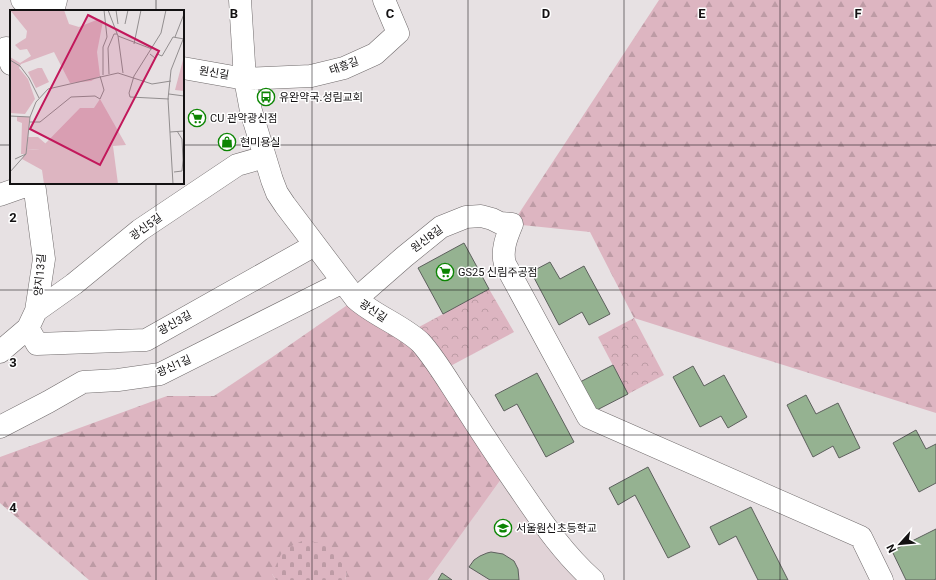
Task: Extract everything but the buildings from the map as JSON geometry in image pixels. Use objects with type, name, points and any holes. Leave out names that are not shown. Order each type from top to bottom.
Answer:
[{"type":"street","points":[[22,0],[56,0],[53,10]]},
{"type":"street","name":"광신길","points":[[240,0],[246,78],[251,110],[277,193],[356,299],[365,307],[408,333],[420,343],[441,371],[546,527],[573,560],[593,580]]},
{"type":"street","name":"태흥길","points":[[246,78],[311,76],[344,68],[374,54],[398,32],[384,0]]},
{"type":"street","name":"원신길","points":[[184,68],[246,78]]},
{"type":"street","name":"광신5길","points":[[32,319],[140,230],[237,165],[265,158]]},
{"type":"street","points":[[0,195],[31,184]]},
{"type":"street","name":"양지13길","points":[[32,319],[44,259],[34,184]]},
{"type":"street","name":"원신8길","points":[[356,299],[441,227],[466,217],[481,216],[500,223],[512,224],[505,243],[505,264],[588,417],[861,537],[882,580]]},
{"type":"street","name":"광신3길","points":[[32,319],[37,344],[146,340],[315,245]]},
{"type":"street","name":"광신1길","points":[[0,427],[83,382],[118,380],[160,374],[342,282]]},
{"type":"street","points":[[0,352],[32,319]]},
{"type":"shaded area","name":"서울원신초등학교","points":[[503,477],[592,580],[426,580]]},
{"type":"green space","points":[[659,0],[936,0],[936,413],[634,318],[590,232],[512,224]]},
{"type":"green space","points":[[489,289],[514,332],[441,371],[408,333]]},
{"type":"green space","points":[[356,299],[408,333],[507,471],[428,580],[345,580],[347,572],[272,574],[276,580],[89,580],[0,503],[0,457],[167,396],[214,396]]},
{"type":"green space","points":[[634,318],[664,375],[628,394],[598,337]]},
{"type":"green space","points":[[302,541],[330,544],[347,572],[345,580],[276,580],[272,574],[283,550]]},
{"type":"place","name":"유완약국.성림교회","points":[[266,97]]},
{"type":"place","name":"CU 관악광신점","points":[[197,118]]},
{"type":"place","name":"현미용실","points":[[227,142]]},
{"type":"place","name":"GS25 신림주공점","points":[[445,272]]},
{"type":"place","name":"서울원신초등학교","points":[[503,528]]}]
